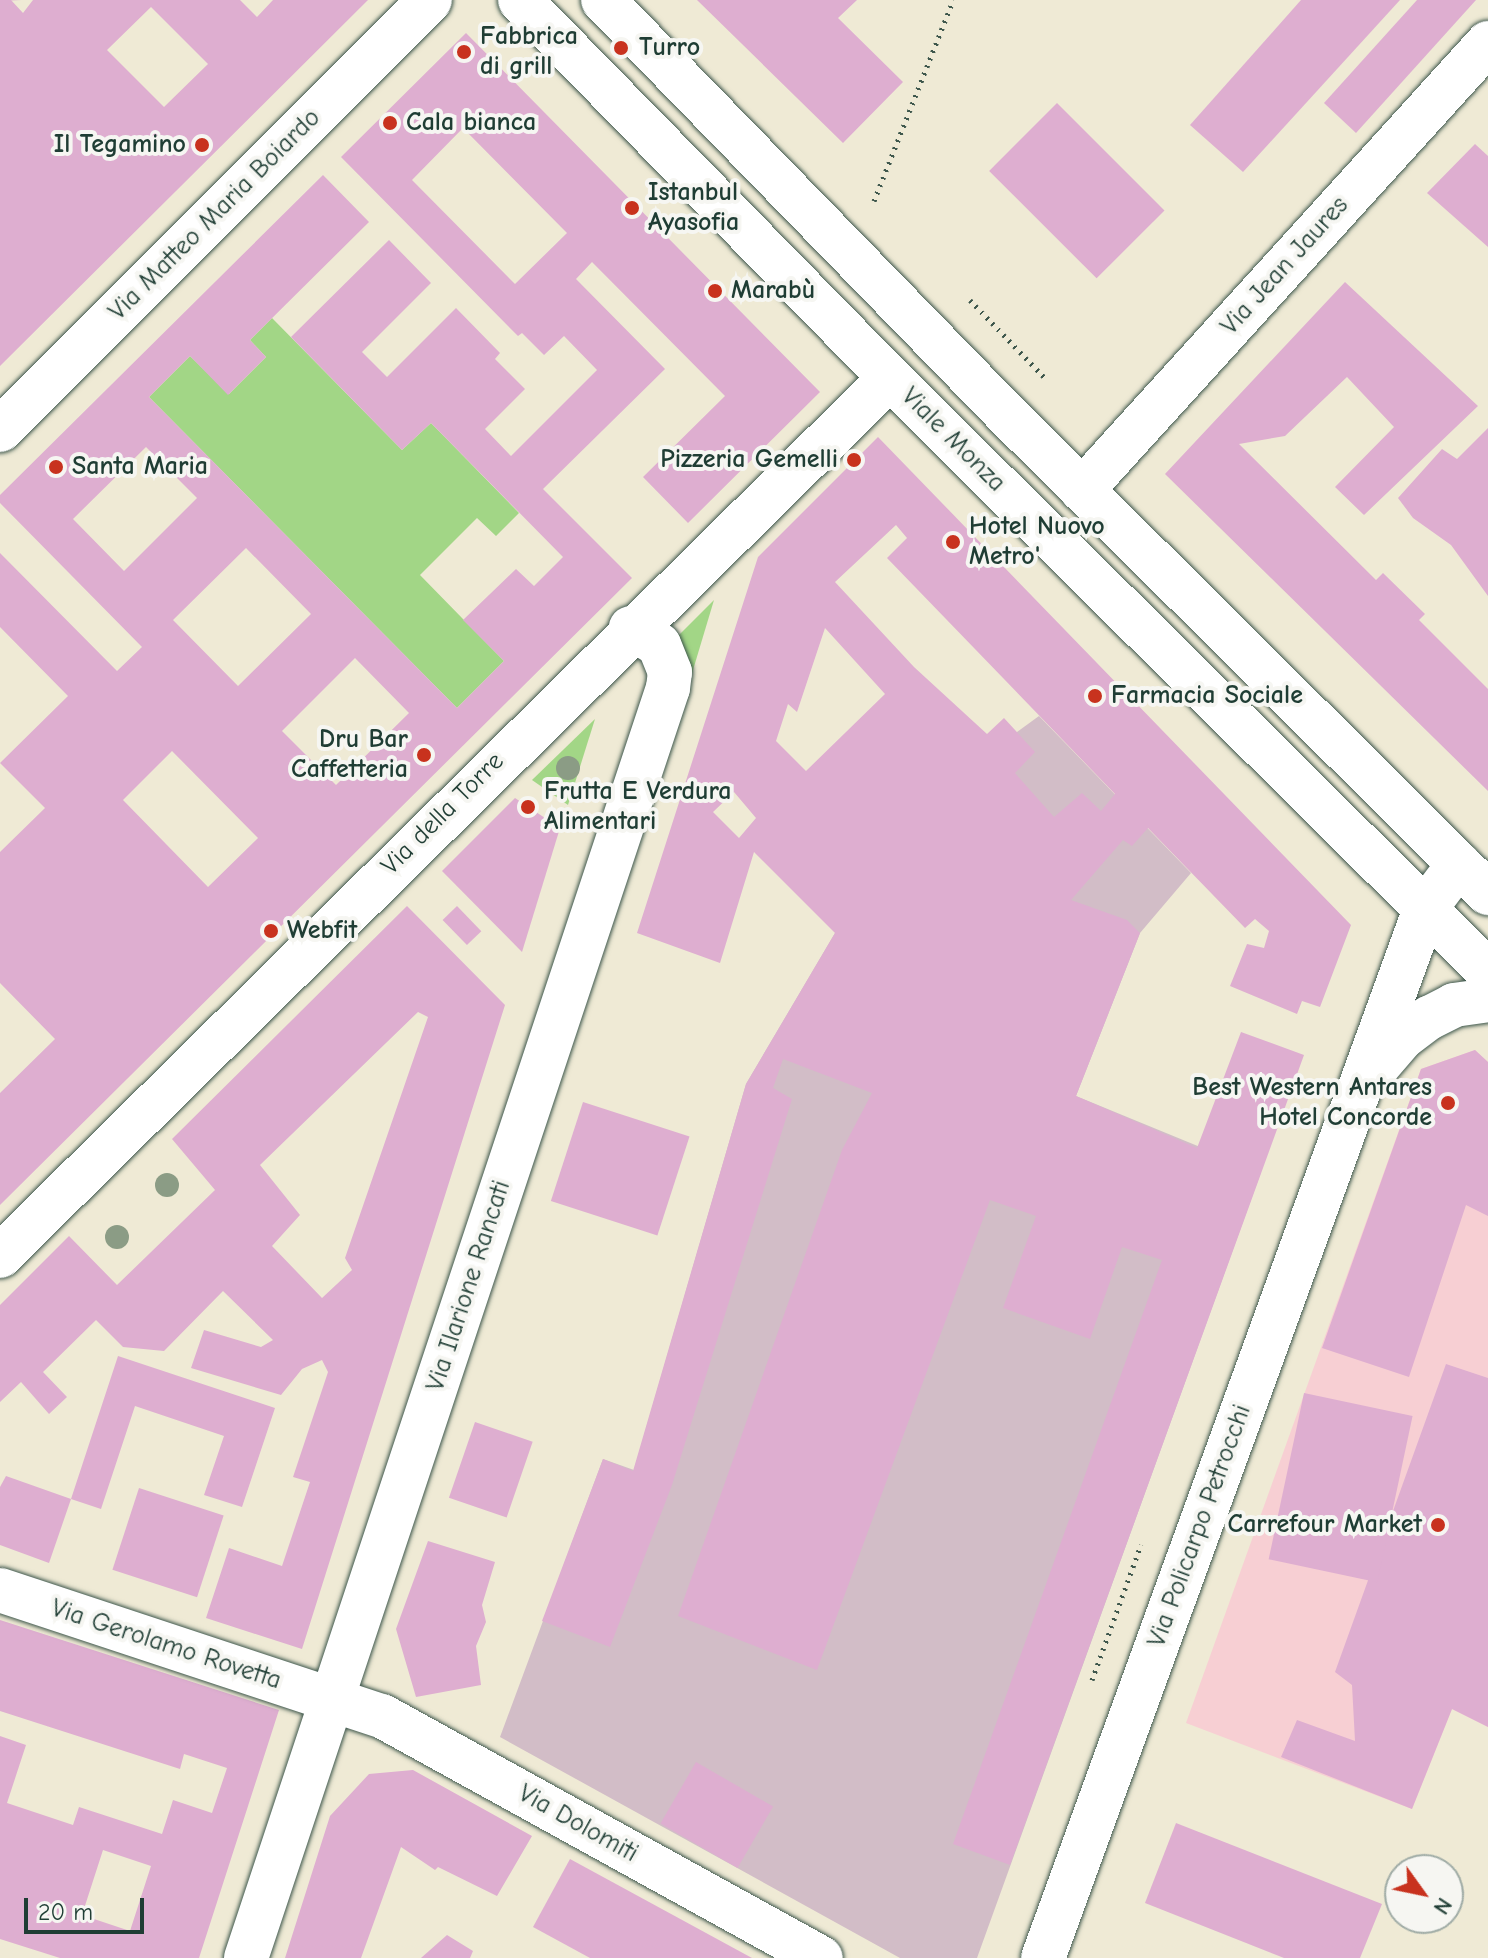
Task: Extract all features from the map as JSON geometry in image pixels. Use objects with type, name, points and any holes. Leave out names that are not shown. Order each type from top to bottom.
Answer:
[{"type":"street","name":"Via Matteo Maria Boiardo","points":[[0,430],[430,0]]},
{"type":"street","name":"Viale Monza","points":[[520,0],[890,378],[1488,971]]},
{"type":"street","points":[[603,0],[1082,490],[1474,878],[1425,909]]},
{"type":"street","name":"Via Jean Jaures","points":[[1082,490],[1488,43]]},
{"type":"street","name":"Via della Torre","points":[[0,1256],[631,628],[890,378]]},
{"type":"street","name":"Via Ilarione Rancati","points":[[246,1958],[668,688],[670,672],[659,645],[631,628]]},
{"type":"street","name":"Via Policarpo Petrocchi","points":[[1043,1958],[1425,909]]},
{"type":"street","name":"Via Policarpo Petrocchi","points":[[1357,1095],[1387,1054],[1417,1026],[1454,1005],[1488,1000]]},
{"type":"street","name":"Via Gerolamo Rovetta","points":[[0,1590],[332,1700]]},
{"type":"street","name":"Via Dolomiti","points":[[332,1700],[382,1716],[821,1958]]},
{"type":"path","points":[[874,201],[953,0]]},
{"type":"path","points":[[970,300],[1046,379]]},
{"type":"path","points":[[1092,1680],[1141,1545]]},
{"type":"shaded area","points":[[1039,716],[1191,873],[1140,933],[1076,1096],[1261,1172],[977,1958],[900,1958],[500,1737],[603,1459],[634,1470],[746,1084],[835,933],[1017,732]]},
{"type":"shaded area","points":[[1475,1050],[1488,1062],[1488,1727],[1452,1709],[1412,1809],[1186,1723],[1421,1069]]},
{"type":"green space","points":[[272,318],[402,450],[431,423],[519,513],[496,536],[477,518],[420,575],[504,661],[457,708],[149,397],[190,356],[229,394],[266,357],[250,340]]},
{"type":"green space","points":[[714,600],[690,680],[675,639]]},
{"type":"green space","points":[[595,719],[568,805],[532,780]]},
{"type":"building","points":[[0,0],[11,0],[23,13],[33,0],[240,0],[257,17],[273,0],[368,0],[0,366]],"holes":[[[151,7],[208,64],[164,107],[107,50]]]},
{"type":"building","points":[[697,0],[857,0],[838,18],[903,82],[843,143]]},
{"type":"building","points":[[1301,0],[1400,0],[1243,172],[1190,125]]},
{"type":"building","points":[[1417,0],[1476,0],[1356,133],[1324,103]]},
{"type":"building","points":[[466,33],[820,392],[688,523],[643,477],[725,396],[592,262],[576,279],[665,369],[543,489],[632,578],[0,1205],[0,1093],[55,1039],[0,983],[0,852],[45,808],[0,763],[68,696],[0,627],[0,553],[117,671],[142,647],[0,503],[0,495],[323,175],[369,222],[250,340],[266,357],[228,395],[190,356],[149,397],[457,708],[504,661],[463,620],[516,569],[534,586],[563,557],[431,423],[402,450],[291,337],[389,240],[431,283],[362,352],[387,377],[456,308],[500,353],[495,359],[525,389],[485,429],[511,456],[597,370],[564,336],[544,355],[522,333],[518,336],[341,157]],"holes":[[[463,128],[567,233],[515,284],[412,180]],[[146,447],[197,498],[124,571],[73,519]],[[246,548],[311,614],[238,686],[173,620]],[[355,658],[409,713],[336,785],[282,731]],[[172,751],[258,838],[208,887],[123,800]]]},
{"type":"building","points":[[1057,103],[1164,210],[1097,278],[989,171]]},
{"type":"building","points":[[1475,144],[1488,156],[1488,247],[1427,193]]},
{"type":"building","points":[[1345,282],[1478,406],[1364,515],[1335,487],[1394,427],[1347,377],[1285,436],[1239,444],[1376,580],[1383,573],[1425,614],[1419,620],[1488,689],[1488,791],[1165,474]]},
{"type":"building","points":[[1488,428],[1488,596],[1451,545],[1413,518],[1398,498],[1442,449],[1457,459]]},
{"type":"building","points":[[878,437],[1351,925],[1320,1007],[1302,1001],[1297,1014],[1230,986],[1247,944],[1264,948],[1269,931],[1255,919],[1245,928],[1148,828],[1132,846],[1123,840],[1071,900],[1127,920],[1140,933],[1076,1096],[1197,1148],[1241,1032],[1304,1055],[1010,1865],[953,1844],[1162,1260],[1122,1247],[1090,1339],[1003,1308],[1036,1216],[990,1200],[817,1670],[678,1616],[842,1150],[872,1093],[783,1059],[773,1088],[792,1099],[672,1485],[610,1647],[542,1621],[603,1459],[633,1471],[746,1084],[835,933],[754,852],[720,963],[637,933],[758,557]],"holes":[[[896,525],[907,538],[887,558],[1115,794],[1101,811],[1082,793],[1054,817],[1015,773],[1035,752],[1004,718],[987,734],[914,667],[835,582]],[[825,628],[885,694],[806,771],[776,741],[788,704],[797,712]],[[734,792],[756,818],[739,838],[713,812]]]},
{"type":"building","points":[[515,798],[560,828],[522,952],[442,871]]},
{"type":"building","points":[[407,906],[505,1005],[302,1649],[206,1618],[229,1548],[282,1566],[310,1482],[293,1477],[328,1372],[322,1360],[302,1369],[281,1395],[191,1368],[204,1330],[261,1347],[273,1340],[223,1291],[164,1351],[123,1347],[96,1320],[43,1372],[67,1397],[49,1414],[21,1382],[0,1402],[0,1305],[69,1236],[117,1285],[215,1190],[172,1139]],"holes":[[[418,1012],[428,1017],[345,1258],[352,1270],[322,1298],[272,1246],[300,1215],[260,1165]]]},
{"type":"building","points":[[457,906],[481,931],[467,945],[443,920]]},
{"type":"building","points":[[1475,1050],[1488,1062],[1488,1216],[1466,1205],[1409,1377],[1322,1348],[1421,1069]]},
{"type":"building","points":[[583,1102],[690,1137],[657,1236],[551,1201]]},
{"type":"building","points":[[118,1356],[275,1408],[242,1507],[204,1495],[224,1436],[135,1406],[101,1509],[71,1499]]},
{"type":"building","name":"Carrefour Market","points":[[1446,1364],[1488,1378],[1488,1727],[1452,1709],[1412,1809],[1281,1757],[1297,1720],[1355,1741],[1352,1685],[1335,1672]]},
{"type":"building","points":[[1304,1393],[1413,1416],[1377,1582],[1269,1559]]},
{"type":"building","points":[[475,1422],[533,1442],[507,1518],[449,1498]]},
{"type":"building","points":[[6,1476],[71,1499],[49,1563],[0,1545],[0,1487]]},
{"type":"building","points":[[139,1488],[224,1516],[197,1597],[112,1570]]},
{"type":"building","points":[[428,1541],[495,1562],[482,1605],[486,1622],[476,1646],[481,1685],[416,1697],[396,1629]]},
{"type":"building","points":[[0,1620],[279,1710],[199,1958],[60,1958],[0,1939],[0,1736],[26,1745],[7,1803],[73,1825],[79,1807],[162,1834],[173,1800],[212,1813],[227,1768],[184,1754],[180,1769],[0,1711]],"holes":[[[103,1850],[151,1866],[130,1931],[82,1915]]]},
{"type":"building","points":[[696,1762],[773,1806],[738,1868],[660,1823]]},
{"type":"building","points":[[413,1770],[532,1836],[497,1896],[438,1867],[435,1870],[401,1847],[361,1958],[285,1958],[330,1816],[369,1774]]},
{"type":"building","points":[[1176,1823],[1382,1904],[1360,1958],[1284,1958],[1145,1903]]},
{"type":"building","points":[[570,1859],[752,1958],[590,1958],[533,1927]]},
{"type":"building","points":[[447,1935],[473,1951],[470,1958],[421,1958]]},
{"type":"place","name":"Turro","points":[[621,48]]},
{"type":"place","name":"Fabbrica di grill","points":[[464,52]]},
{"type":"place","name":"Cala bianca","points":[[390,123]]},
{"type":"place","name":"Il Tegamino","points":[[202,145]]},
{"type":"place","name":"Istanbul Ayasofia","points":[[632,208]]},
{"type":"place","name":"Marabù","points":[[715,291]]},
{"type":"place","name":"Pizzeria Gemelli","points":[[854,460]]},
{"type":"place","name":"Santa Maria","points":[[56,467]]},
{"type":"place","name":"Hotel Nuovo Metro'","points":[[953,542]]},
{"type":"place","name":"Farmacia Sociale","points":[[1095,696]]},
{"type":"place","name":"Dru Bar Caffetteria","points":[[424,755]]},
{"type":"place","name":"Frutta E Verdura Alimentari","points":[[528,807]]},
{"type":"place","name":"Webfit","points":[[271,931]]},
{"type":"place","name":"Best Western Antares Hotel Concorde","points":[[1448,1103]]},
{"type":"place","name":"Carrefour Market","points":[[1438,1525]]}]
